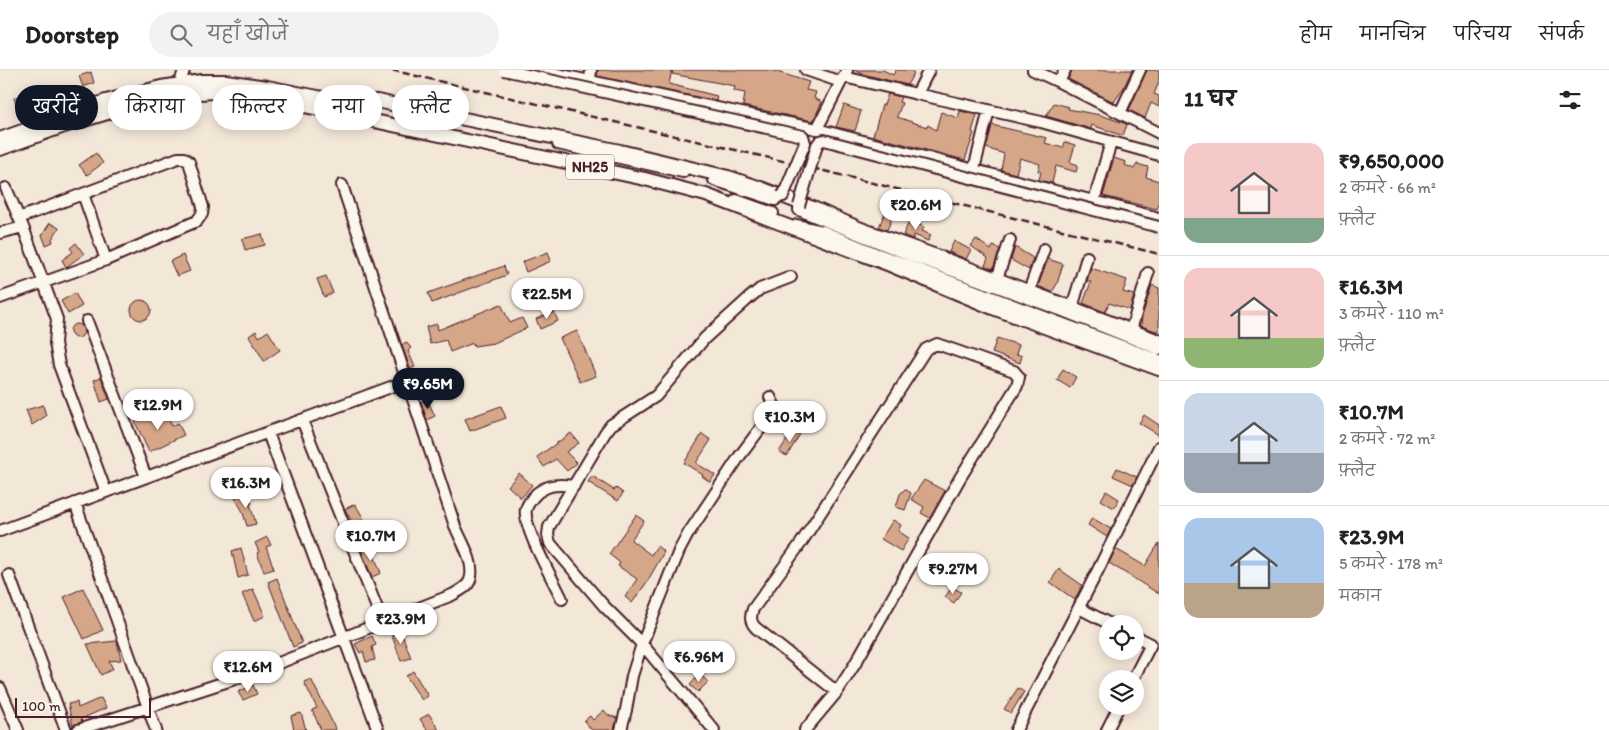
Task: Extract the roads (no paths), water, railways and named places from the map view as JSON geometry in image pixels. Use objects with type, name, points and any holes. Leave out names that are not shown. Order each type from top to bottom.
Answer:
[{"type":"main road","name":"NH25","points":[[191,85],[202,81],[226,81],[314,96]]},
{"type":"main road","name":"NH25","points":[[202,91],[281,101],[314,108]]},
{"type":"main road","name":"NH25","points":[[0,139],[108,101]]},
{"type":"main road","name":"NH25","points":[[382,102],[707,171],[758,187],[861,229],[1159,341]]},
{"type":"main road","name":"NH25","points":[[0,149],[108,112]]},
{"type":"main road","name":"NH25","points":[[382,122],[645,179],[706,195],[890,265],[993,308],[1159,369]]},
{"type":"street","points":[[180,85],[184,70]]},
{"type":"street","points":[[504,70],[803,136],[804,143],[779,198],[773,204],[773,213]]},
{"type":"street","points":[[538,70],[817,130],[1159,218]]},
{"type":"street","points":[[590,81],[591,70]]},
{"type":"street","points":[[806,70],[844,76],[1041,122],[1159,155]]},
{"type":"street","points":[[917,94],[929,70]]},
{"type":"street","points":[[1033,70],[1159,134]]},
{"type":"street","points":[[1059,82],[1065,70]]},
{"type":"street","points":[[1120,113],[1140,70]]},
{"type":"street","points":[[817,130],[844,76]]},
{"type":"street","points":[[382,108],[502,131],[691,174],[779,198],[791,196],[799,208],[912,256],[1063,311],[1159,349]]},
{"type":"street","points":[[974,169],[989,110]]},
{"type":"street","points":[[382,118],[719,194],[773,213],[779,220],[823,231],[878,254],[1032,310],[1159,360]]},
{"type":"street","points":[[788,222],[795,218],[817,145],[820,141],[824,140],[1159,227]]},
{"type":"street","points":[[1094,202],[1111,142]]},
{"type":"street","points":[[0,233],[82,194],[178,158],[184,158],[189,162],[203,207],[202,214],[197,221],[106,260],[0,298]]},
{"type":"street","points":[[78,730],[256,672],[452,595],[463,589],[470,580],[471,566],[455,526],[342,185]]},
{"type":"street","points":[[6,188],[21,222],[57,319],[55,343],[58,365],[106,492]]},
{"type":"street","points":[[82,194],[106,260]]},
{"type":"street","points":[[997,280],[1010,240]]},
{"type":"street","points":[[1029,291],[1044,249]]},
{"type":"street","points":[[1072,308],[1087,257]]},
{"type":"street","points":[[1132,330],[1148,273]]},
{"type":"street","points":[[714,730],[642,644],[604,606],[550,543],[549,527],[604,434],[612,425],[656,396],[705,338],[749,298],[760,289],[791,277]]},
{"type":"street","points":[[87,322],[146,477]]},
{"type":"street","points":[[805,730],[837,692],[860,656],[960,478],[1017,386],[1019,376],[1014,371],[937,344],[926,349],[800,543],[753,609],[750,616],[751,623],[756,628],[837,692]]},
{"type":"street","points":[[0,531],[407,381]]},
{"type":"street","points":[[621,730],[632,676],[642,644],[679,551],[739,456],[772,413],[774,405],[770,397]]},
{"type":"street","points":[[302,420],[383,623]]},
{"type":"street","points":[[268,432],[378,730]]},
{"type":"street","points":[[1016,730],[1159,447]]},
{"type":"street","points":[[562,599],[529,529],[526,509],[532,498],[549,486],[558,484],[574,486]]},
{"type":"street","points":[[75,503],[156,730]]},
{"type":"street","points":[[9,575],[66,730]]},
{"type":"street","points":[[1079,608],[1099,618]]},
{"type":"street","points":[[1139,670],[1155,646]]},
{"type":"street","points":[[0,688],[18,730]]},
{"type":"street","points":[[1107,730],[1114,715]]},
{"type":"railway","points":[[391,70],[800,165],[1159,254]]}]
